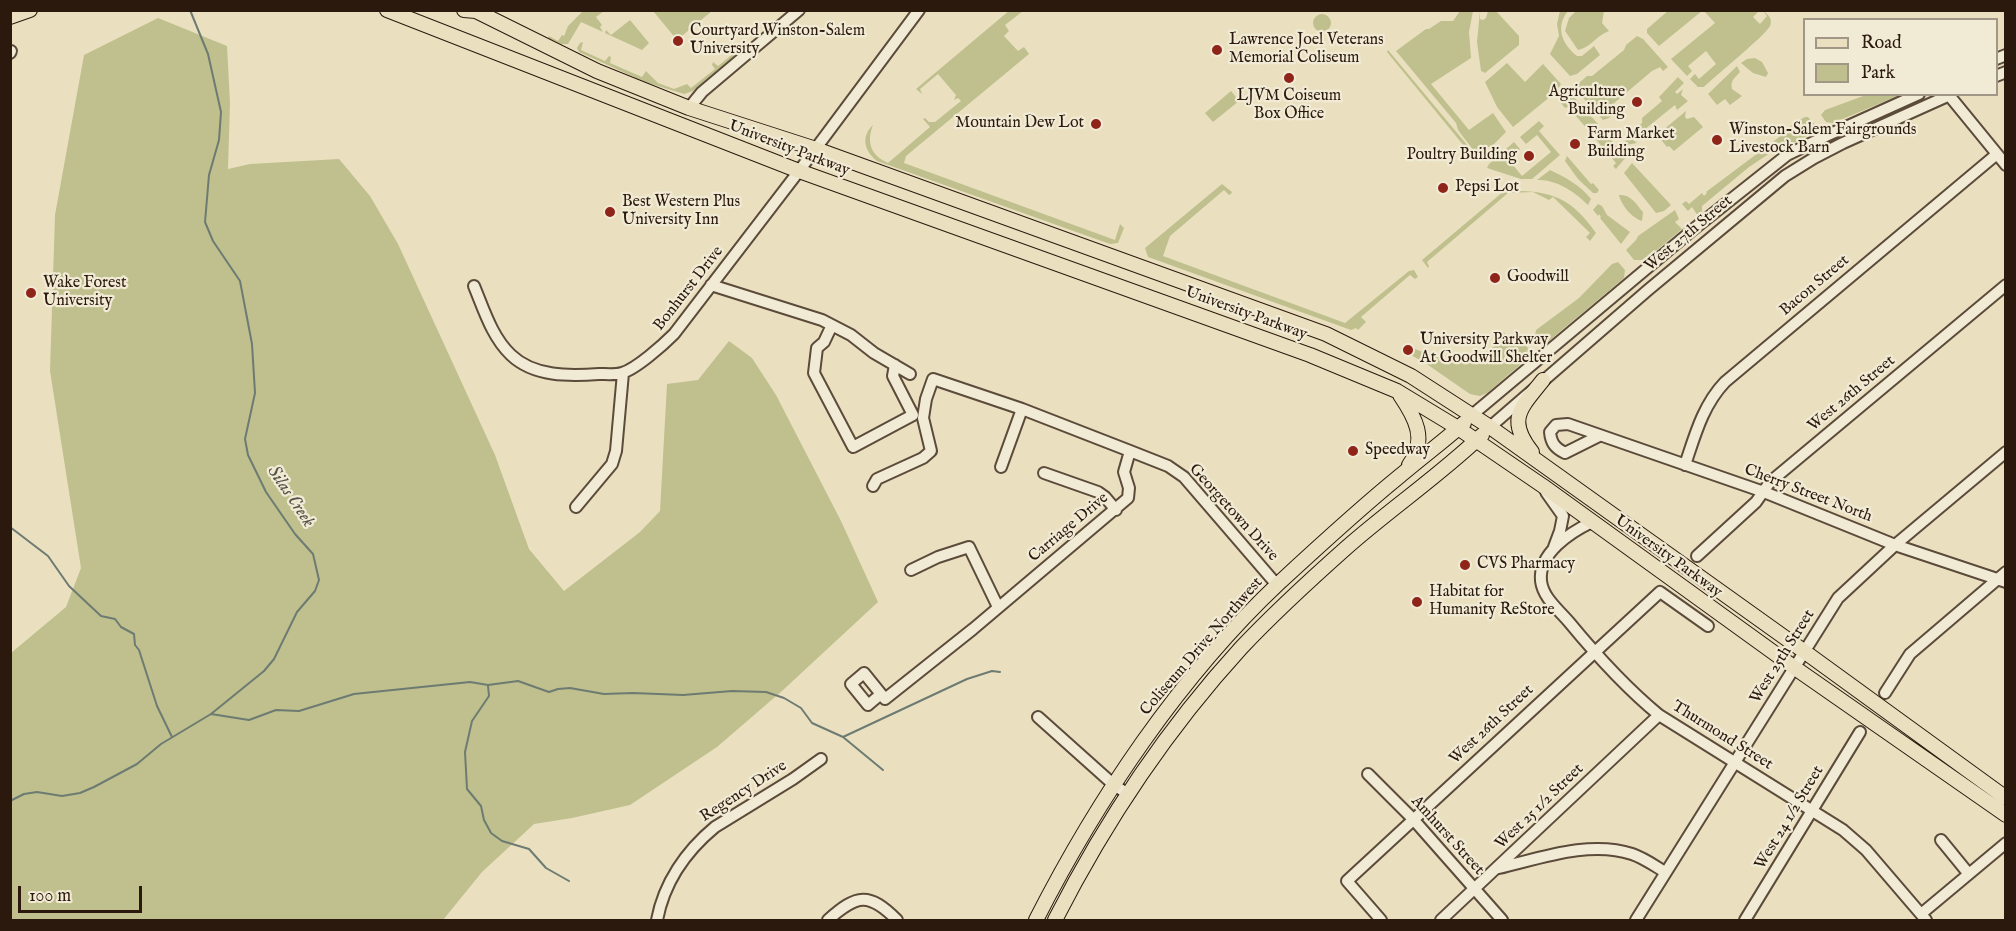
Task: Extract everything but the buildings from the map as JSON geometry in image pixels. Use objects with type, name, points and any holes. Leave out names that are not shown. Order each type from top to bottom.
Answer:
[{"type":"main road","points":[[10,18],[30,10]]},
{"type":"main road","name":"University Parkway","points":[[387,10],[799,171],[1293,349],[1397,391],[1458,428],[1543,486],[1795,668],[2006,815]]},
{"type":"main road","name":"University Parkway","points":[[471,11],[597,71],[689,108],[816,149],[1302,325],[1326,334],[1411,376],[1490,427],[2006,798]]},
{"type":"main road","points":[[1057,264],[1066,240]]},
{"type":"main road","points":[[1293,349],[1302,325]]},
{"type":"main road","points":[[1542,465],[1520,437],[1517,420],[1524,405],[1543,380]]},
{"type":"main road","points":[[1397,391],[1414,416],[1418,430],[1413,460],[1401,474]]},
{"type":"main road","name":"Coliseum Drive Northwest","points":[[1036,921],[1074,848],[1114,785],[1149,733],[1192,678],[1277,585],[1401,474],[1472,416]]},
{"type":"main road","name":"West 27th Street","points":[[1475,441],[1490,427]]},
{"type":"main road","name":"Coliseum Drive Northwest","points":[[1055,921],[1089,856],[1128,794],[1163,743],[1205,689],[1272,616],[1347,546],[1383,519],[1475,441]]},
{"type":"main road","points":[[1370,501],[1383,519]]},
{"type":"street","points":[[689,108],[702,92],[799,10]]},
{"type":"street","name":"Bonhurst Drive","points":[[623,373],[658,350],[674,334],[919,10]]},
{"type":"street","name":"West 27th Street","points":[[1472,416],[1695,228],[1786,155],[1916,96]]},
{"type":"street","name":"West 27th Street","points":[[1490,427],[1648,290],[1785,176],[1814,158],[1948,96]]},
{"type":"street","points":[[1951,96],[2006,165]]},
{"type":"street","name":"Bacon Street","points":[[1685,465],[1705,410],[1717,390],[1725,382],[1997,154]]},
{"type":"street","points":[[711,285],[822,320],[851,335],[910,374]]},
{"type":"street","name":"West 26th Street","points":[[1697,556],[1756,502],[1770,482],[2006,285]]},
{"type":"street","points":[[474,286],[495,336],[510,354],[525,365],[536,370],[557,374],[623,373],[616,451],[612,464],[576,507]]},
{"type":"street","points":[[832,325],[824,342],[816,348],[814,373],[853,447],[913,415],[893,376],[895,365]]},
{"type":"street","points":[[873,486],[877,479],[923,458],[931,451],[923,418],[926,399],[933,379],[1022,409],[1130,451]]},
{"type":"street","points":[[1001,466],[1022,409]]},
{"type":"street","name":"Cherry Street North","points":[[1599,436],[1764,492],[1895,544],[2003,578]]},
{"type":"street","name":"Carriage Drive","points":[[883,696],[998,607],[1116,510],[1128,498],[1129,488],[1124,472],[1130,451]]},
{"type":"street","name":"Georgetown Drive","points":[[1130,451],[1168,466],[1184,477],[1277,585]]},
{"type":"street","name":"West 25th Street","points":[[1636,921],[1838,598],[1895,544],[2006,452]]},
{"type":"street","points":[[1044,473],[1098,492],[1116,510]]},
{"type":"street","name":"Thurmond Street","points":[[1543,486],[1563,516],[1560,531],[1542,570],[1541,580],[1544,594],[1593,652],[1634,694],[1659,715],[1813,810],[1856,840],[1924,917]]},
{"type":"street","name":"Thurmond Street","points":[[1551,552],[1574,531],[1592,522]]},
{"type":"street","points":[[911,570],[938,557],[969,548],[998,607]]},
{"type":"street","points":[[1885,693],[1910,654],[2003,578]]},
{"type":"street","name":"West 26th Street","points":[[1381,921],[1347,881],[1593,652],[1660,592],[1708,626]]},
{"type":"street","points":[[1259,604],[1272,616]]},
{"type":"street","name":"West 25 1/2 Street","points":[[1441,921],[1659,715]]},
{"type":"street","points":[[1038,717],[1114,785],[1128,794]]},
{"type":"street","name":"West 24 1/2 Street","points":[[1745,921],[1860,732]]},
{"type":"street","name":"Regency Drive","points":[[657,921],[672,879],[681,863],[704,837],[715,827],[821,759]]},
{"type":"street","name":"Amhurst Street","points":[[1368,774],[1413,819],[1502,921]]},
{"type":"street","points":[[1941,840],[1968,873]]},
{"type":"street","points":[[1924,917],[1968,873],[2006,843]]},
{"type":"street","points":[[1499,868],[1581,850],[1596,849],[1630,854],[1665,872]]},
{"type":"street","points":[[828,921],[850,902],[865,899],[879,904],[897,921]]},
{"type":"green space","points":[[1010,10],[1023,11],[1005,25],[1009,31],[1004,36],[1018,51],[1024,47],[1029,54],[906,156],[904,163],[1115,240],[1120,224],[1124,228],[1118,243],[1110,244],[877,161],[867,149],[866,134],[873,125],[870,143],[874,152],[888,163],[930,127],[923,119],[935,122],[961,101],[958,98],[954,100],[956,95],[938,74],[920,89],[922,94],[916,89]]},
{"type":"green space","points":[[1669,10],[1702,11],[1659,46],[1647,33],[1647,29]]},
{"type":"green space","points":[[583,11],[604,11],[596,17],[602,25],[600,27],[603,32],[581,22],[568,44],[561,44],[548,38],[549,36],[558,41],[562,35],[564,36],[568,26]]},
{"type":"green space","points":[[653,11],[712,11],[677,40]]},
{"type":"green space","points":[[1460,11],[1473,11],[1469,32],[1471,58],[1431,84],[1469,130],[1493,113],[1506,132],[1492,146],[1474,151],[1458,130],[1456,123],[1396,51],[1441,21],[1453,21]]},
{"type":"green space","points":[[1480,11],[1480,19],[1483,20],[1488,11],[1496,11],[1519,36],[1519,45],[1485,73],[1481,71],[1477,42]]},
{"type":"green space","points":[[1560,11],[1568,11],[1561,29],[1567,46],[1577,56],[1582,56],[1594,46],[1600,55],[1577,74],[1570,76],[1550,54],[1559,36],[1557,24]]},
{"type":"green space","points":[[1576,11],[1604,11],[1602,23],[1609,31],[1578,50],[1565,31],[1569,18]]},
{"type":"green space","points":[[1704,11],[1759,11],[1753,17],[1760,24],[1767,16],[1763,11],[1769,17],[1771,23],[1759,38],[1704,87],[1698,87],[1690,79],[1695,74],[1699,79],[1716,64],[1706,51],[1688,66],[1692,71],[1687,76],[1671,59],[1715,23]]},
{"type":"green space","points":[[1322,14],[1328,17],[1331,23],[1328,29],[1322,32],[1316,29],[1313,23],[1316,17]]},
{"type":"green space","points":[[158,18],[227,46],[230,103],[228,169],[250,164],[339,159],[370,196],[398,244],[495,455],[529,549],[564,591],[640,532],[660,511],[667,384],[698,380],[729,341],[752,358],[776,395],[841,521],[878,602],[782,691],[717,747],[630,805],[534,824],[482,872],[443,920],[11,920],[11,653],[66,607],[81,568],[50,371],[55,215],[84,55]]},
{"type":"green space","points":[[630,20],[649,43],[642,50],[605,33],[606,30],[611,35]]},
{"type":"green space","points":[[1637,36],[1643,39],[1668,67],[1663,71],[1660,67],[1652,71],[1613,104],[1618,110],[1603,120],[1577,91],[1578,84],[1587,76],[1592,76],[1624,50],[1626,45]]},
{"type":"green space","points":[[741,39],[746,42],[746,47],[693,91],[684,94],[645,82],[579,52],[577,48],[583,42],[581,50],[605,61],[609,56],[611,57],[610,63],[642,77],[646,71],[658,83],[674,89],[687,84],[691,88],[715,69],[713,62],[718,66],[744,45]]},
{"type":"green space","points":[[1388,50],[1473,153],[1469,152],[1387,52]]},
{"type":"green space","points":[[1755,58],[1762,62],[1768,73],[1766,77],[1753,73],[1741,63]]},
{"type":"green space","points":[[1507,63],[1525,82],[1543,64],[1561,84],[1556,92],[1513,127],[1497,107],[1485,82]]},
{"type":"green space","points":[[1737,66],[1740,72],[1732,81],[1732,89],[1742,96],[1730,105],[1725,99],[1717,105],[1708,94]]},
{"type":"green space","points":[[1678,77],[1684,83],[1675,92],[1677,94],[1683,89],[1681,95],[1688,101],[1677,110],[1675,105],[1634,138],[1633,140],[1637,143],[1624,144],[1627,137],[1642,123],[1642,118],[1662,101],[1659,97]]},
{"type":"green space","points":[[1231,91],[1239,101],[1213,122],[1205,113]]},
{"type":"green space","points":[[1572,95],[1598,124],[1589,131],[1568,107],[1565,108],[1561,103]]},
{"type":"green space","points":[[1863,96],[1898,96],[1833,123],[1826,122],[1821,115],[1825,110]]},
{"type":"green space","points":[[1686,111],[1687,119],[1694,117],[1703,127],[1674,151],[1669,146],[1667,147],[1657,135]]},
{"type":"green space","points":[[1808,117],[1817,127],[1812,133],[1785,148],[1779,147],[1749,167],[1702,206],[1702,212],[1698,216],[1692,207],[1688,211],[1682,204],[1686,201],[1689,204],[1702,193],[1704,196],[1706,192],[1778,138],[1794,123]]},
{"type":"green space","points":[[1539,121],[1544,126],[1539,131],[1560,155],[1532,179],[1521,179],[1487,168],[1514,142],[1520,149],[1508,159],[1522,176],[1551,152],[1537,135],[1526,144],[1520,137]]},
{"type":"green space","points":[[1601,128],[1626,157],[1616,169],[1613,166],[1616,163],[1592,135]]},
{"type":"green space","points":[[1567,156],[1599,190],[1597,193],[1593,193],[1578,179],[1565,161]]},
{"type":"green space","points":[[1632,163],[1671,205],[1664,211],[1656,213],[1624,173]]},
{"type":"green space","points":[[1550,170],[1582,190],[1591,199],[1588,205],[1565,187],[1537,180]]},
{"type":"green space","points":[[1222,184],[1232,192],[1231,194],[1229,195],[1224,190],[1170,236],[1163,256],[1345,323],[1409,271],[1414,270],[1418,277],[1415,279],[1410,275],[1361,317],[1366,322],[1358,330],[1356,328],[1351,330],[1148,257],[1145,248]]},
{"type":"green space","points":[[1504,191],[1533,192],[1508,193],[1427,262],[1428,268],[1422,260]]},
{"type":"green space","points":[[1533,192],[1557,197],[1577,210],[1596,233],[1590,241],[1586,237],[1590,233],[1553,197],[1549,200]]},
{"type":"green space","points":[[1619,195],[1630,198],[1643,212],[1642,221],[1628,211]]},
{"type":"green space","points":[[1598,204],[1602,206],[1607,215],[1630,232],[1621,244],[1599,214],[1598,216],[1593,210]]},
{"type":"green space","points":[[1675,210],[1679,219],[1675,222],[1682,229],[1645,260],[1634,260],[1626,250],[1638,236]]},
{"type":"green space","points":[[1618,262],[1625,270],[1624,278],[1545,344],[1535,336],[1536,330],[1579,298],[1612,264]]},
{"type":"green space","points":[[1502,331],[1527,347],[1530,352],[1528,358],[1487,393],[1480,396],[1470,394],[1401,349],[1405,345],[1443,358],[1466,358],[1473,364],[1504,338],[1500,333]]},
{"type":"waterway","name":"Silas Creek","points":[[10,801],[24,794],[37,792],[62,796],[80,793],[94,787],[137,764],[161,744],[211,714],[264,671],[274,659],[297,612],[315,591],[319,580],[313,554],[295,534],[266,492],[248,455],[245,439],[255,393],[252,344],[240,281],[213,241],[205,222],[209,175],[219,140],[221,112],[208,54],[190,10]]},
{"type":"waterway","points":[[10,527],[48,556],[69,586],[101,616],[115,619],[121,627],[134,634],[135,645],[139,650],[157,706],[172,737]]},
{"type":"waterway","points":[[843,737],[967,679],[992,671],[1000,672]]},
{"type":"waterway","points":[[211,714],[249,720],[276,710],[299,711],[354,694],[470,682],[488,685],[518,681],[549,692],[570,688],[604,694],[683,695],[732,691],[766,692],[784,698],[801,708],[812,723],[843,737],[883,770]]},
{"type":"waterway","points":[[488,686],[489,696],[472,721],[465,752],[467,789],[481,806],[484,820],[491,833],[502,841],[529,849],[546,868],[569,881]]},
{"type":"place","name":"Courtyard Winston-Salem University","points":[[678,41]]},
{"type":"place","name":"Lawrence Joel Veterans Memorial Coliseum","points":[[1217,50]]},
{"type":"place","name":"LJVM Coiseum Box Office","points":[[1289,78]]},
{"type":"place","name":"Agriculture Building","points":[[1637,102]]},
{"type":"place","name":"Mountain Dew Lot","points":[[1096,124]]},
{"type":"place","name":"Winston-Salem Fairgrounds Livestock Barn","points":[[1717,140]]},
{"type":"place","name":"Farm Market Building","points":[[1575,144]]},
{"type":"place","name":"Poultry Building","points":[[1529,156]]},
{"type":"place","name":"Pepsi Lot","points":[[1443,188]]},
{"type":"place","name":"Best Western Plus University Inn","points":[[610,212]]},
{"type":"place","name":"Goodwill","points":[[1495,278]]},
{"type":"place","name":"Wake Forest University","points":[[31,293]]},
{"type":"place","name":"University Parkway At Goodwill Shelter","points":[[1408,350]]},
{"type":"place","name":"Speedway","points":[[1353,451]]},
{"type":"place","name":"CVS Pharmacy","points":[[1465,565]]},
{"type":"place","name":"Habitat for Humanity ReStore","points":[[1417,602]]}]
